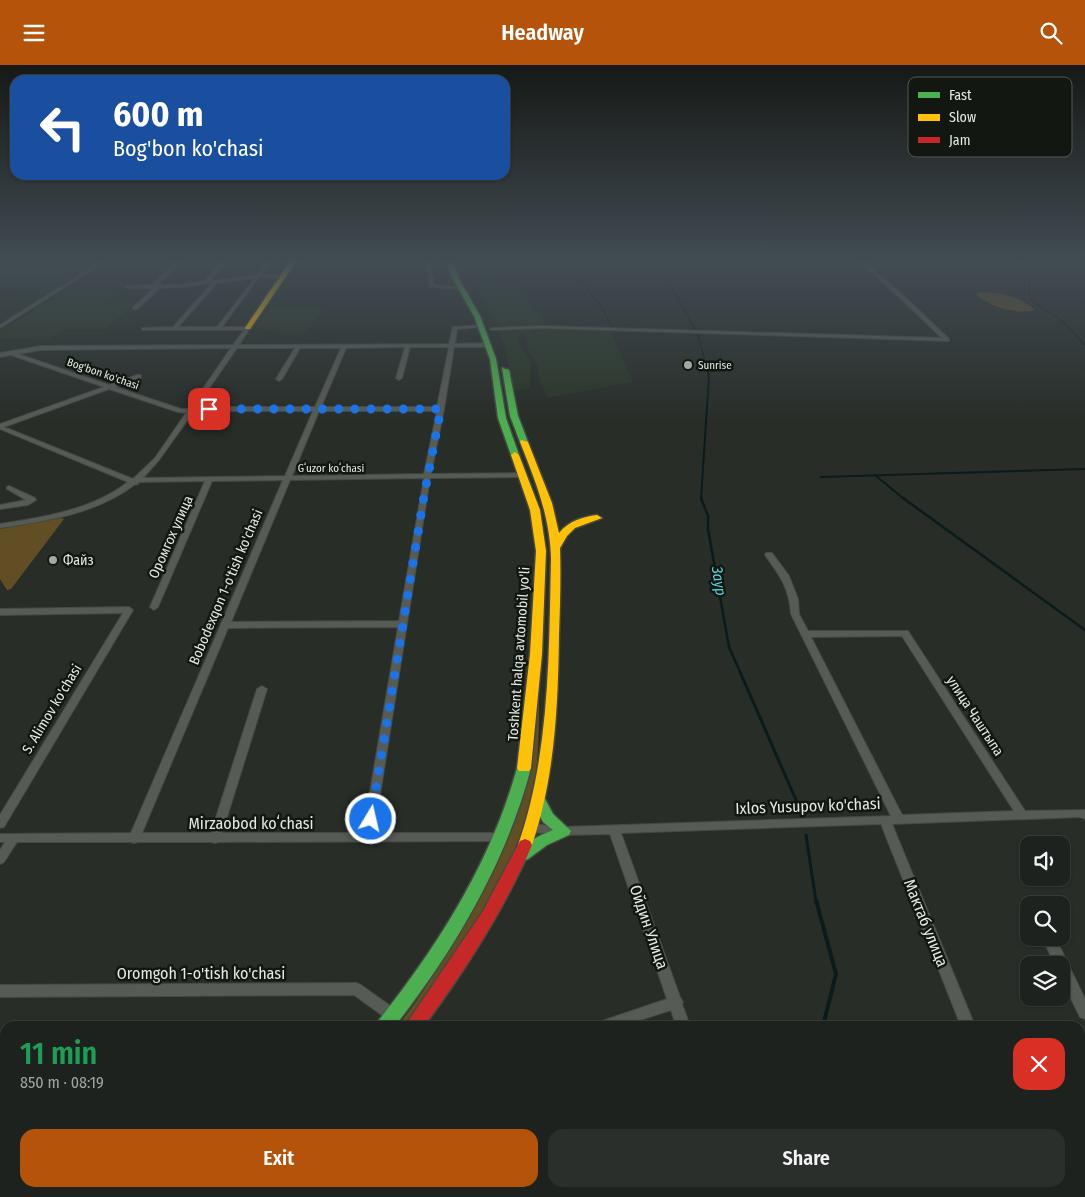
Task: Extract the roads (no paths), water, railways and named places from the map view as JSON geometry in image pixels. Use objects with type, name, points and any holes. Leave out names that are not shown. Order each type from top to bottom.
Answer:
[{"type":"main road","points":[[248,328],[256,316]]},
{"type":"main road","name":"Toshkent halqa avtomobil yo'li","points":[[389,1021],[461,916],[502,837],[521,783],[526,758],[536,654],[541,551],[535,510],[502,418],[502,381],[487,327],[481,316]]},
{"type":"main road","name":"Toshkent halqa avtomobil yo'li","points":[[418,1021],[460,963],[485,924],[522,857],[539,801],[546,753],[553,654],[556,547],[551,516],[488,345],[487,327]]},
{"type":"main road","points":[[556,547],[560,535],[568,525],[576,521],[597,517]]},
{"type":"main road","points":[[536,654],[553,654]]},
{"type":"main road","points":[[522,857],[542,841],[564,831],[548,818],[539,801]]},
{"type":"street","points":[[0,327],[18,316]]},
{"type":"street","points":[[174,329],[185,316]]},
{"type":"street","points":[[219,329],[229,316]]},
{"type":"street","points":[[921,316],[947,340]]},
{"type":"street","points":[[368,838],[427,477],[455,328],[543,327],[947,340]]},
{"type":"street","points":[[144,329],[248,328]]},
{"type":"street","points":[[0,526],[74,513],[138,481],[157,459],[248,328]]},
{"type":"street","points":[[0,355],[41,348],[488,345]]},
{"type":"street","name":"Bobodexqon 1-o'tish ko'chasi","points":[[134,839],[344,346]]},
{"type":"street","points":[[398,378],[408,346]]},
{"type":"street","points":[[279,379],[298,347]]},
{"type":"street","name":"Bog'bon ko'chasi","points":[[9,352],[180,411],[441,409]]},
{"type":"street","points":[[0,427],[139,376]]},
{"type":"street","name":"Gʻuzor koʻchasi","points":[[0,427],[138,481],[210,478],[523,475]]},
{"type":"street","name":"Оромгох улица","points":[[154,607],[210,478]]},
{"type":"street","points":[[0,507],[32,500],[9,488]]},
{"type":"street","points":[[769,555],[785,576],[794,599],[795,615],[898,819]]},
{"type":"street","name":"S. Alimov ko'chasi","points":[[0,612],[128,610],[0,824]]},
{"type":"street","points":[[225,625],[402,624]]},
{"type":"street","name":"улица Чаштыпа","points":[[805,635],[906,633],[1022,815]]},
{"type":"street","points":[[215,839],[262,689]]},
{"type":"street","name":"Ixlos Yusupov ko'chasi","points":[[532,828],[564,831],[1082,813],[1085,815]]},
{"type":"street","name":"Мактаб улица","points":[[885,820],[966,1021]]},
{"type":"street","name":"Ойдин Улица","points":[[614,829],[682,1021]]},
{"type":"street","name":"Mirzaobod koʻchasi","points":[[0,838],[13,840],[502,837]]},
{"type":"street","points":[[0,859],[13,840]]},
{"type":"street","points":[[1052,946],[1085,1013]]},
{"type":"street","name":"Oromgoh 1-o'tish ko'chasi","points":[[0,991],[356,989],[394,1015]]},
{"type":"street","points":[[619,1021],[676,1002]]},
{"type":"waterway","points":[[606,316],[611,325]]},
{"type":"waterway","name":"Заур","points":[[688,316],[696,331]]},
{"type":"waterway","points":[[1055,316],[1085,345]]},
{"type":"waterway","name":"Заур","points":[[698,334],[706,366]]},
{"type":"waterway","name":"Заур","points":[[701,498],[709,376],[706,365]]},
{"type":"waterway","points":[[875,475],[1085,469]]},
{"type":"waterway","points":[[821,477],[875,475]]},
{"type":"waterway","points":[[875,475],[904,499]]},
{"type":"waterway","name":"Заур","points":[[701,498],[708,516],[708,529],[729,647],[741,674]]},
{"type":"waterway","points":[[903,498],[1085,630]]},
{"type":"waterway","name":"Заур","points":[[740,672],[803,816]]},
{"type":"waterway","name":"Заур","points":[[806,835],[816,901]]},
{"type":"waterway","name":"Заур","points":[[816,900],[836,974],[824,1021]]},
{"type":"place","name":"Sunrise","points":[[688,365]]},
{"type":"place","name":"Файз","points":[[53,560]]}]
